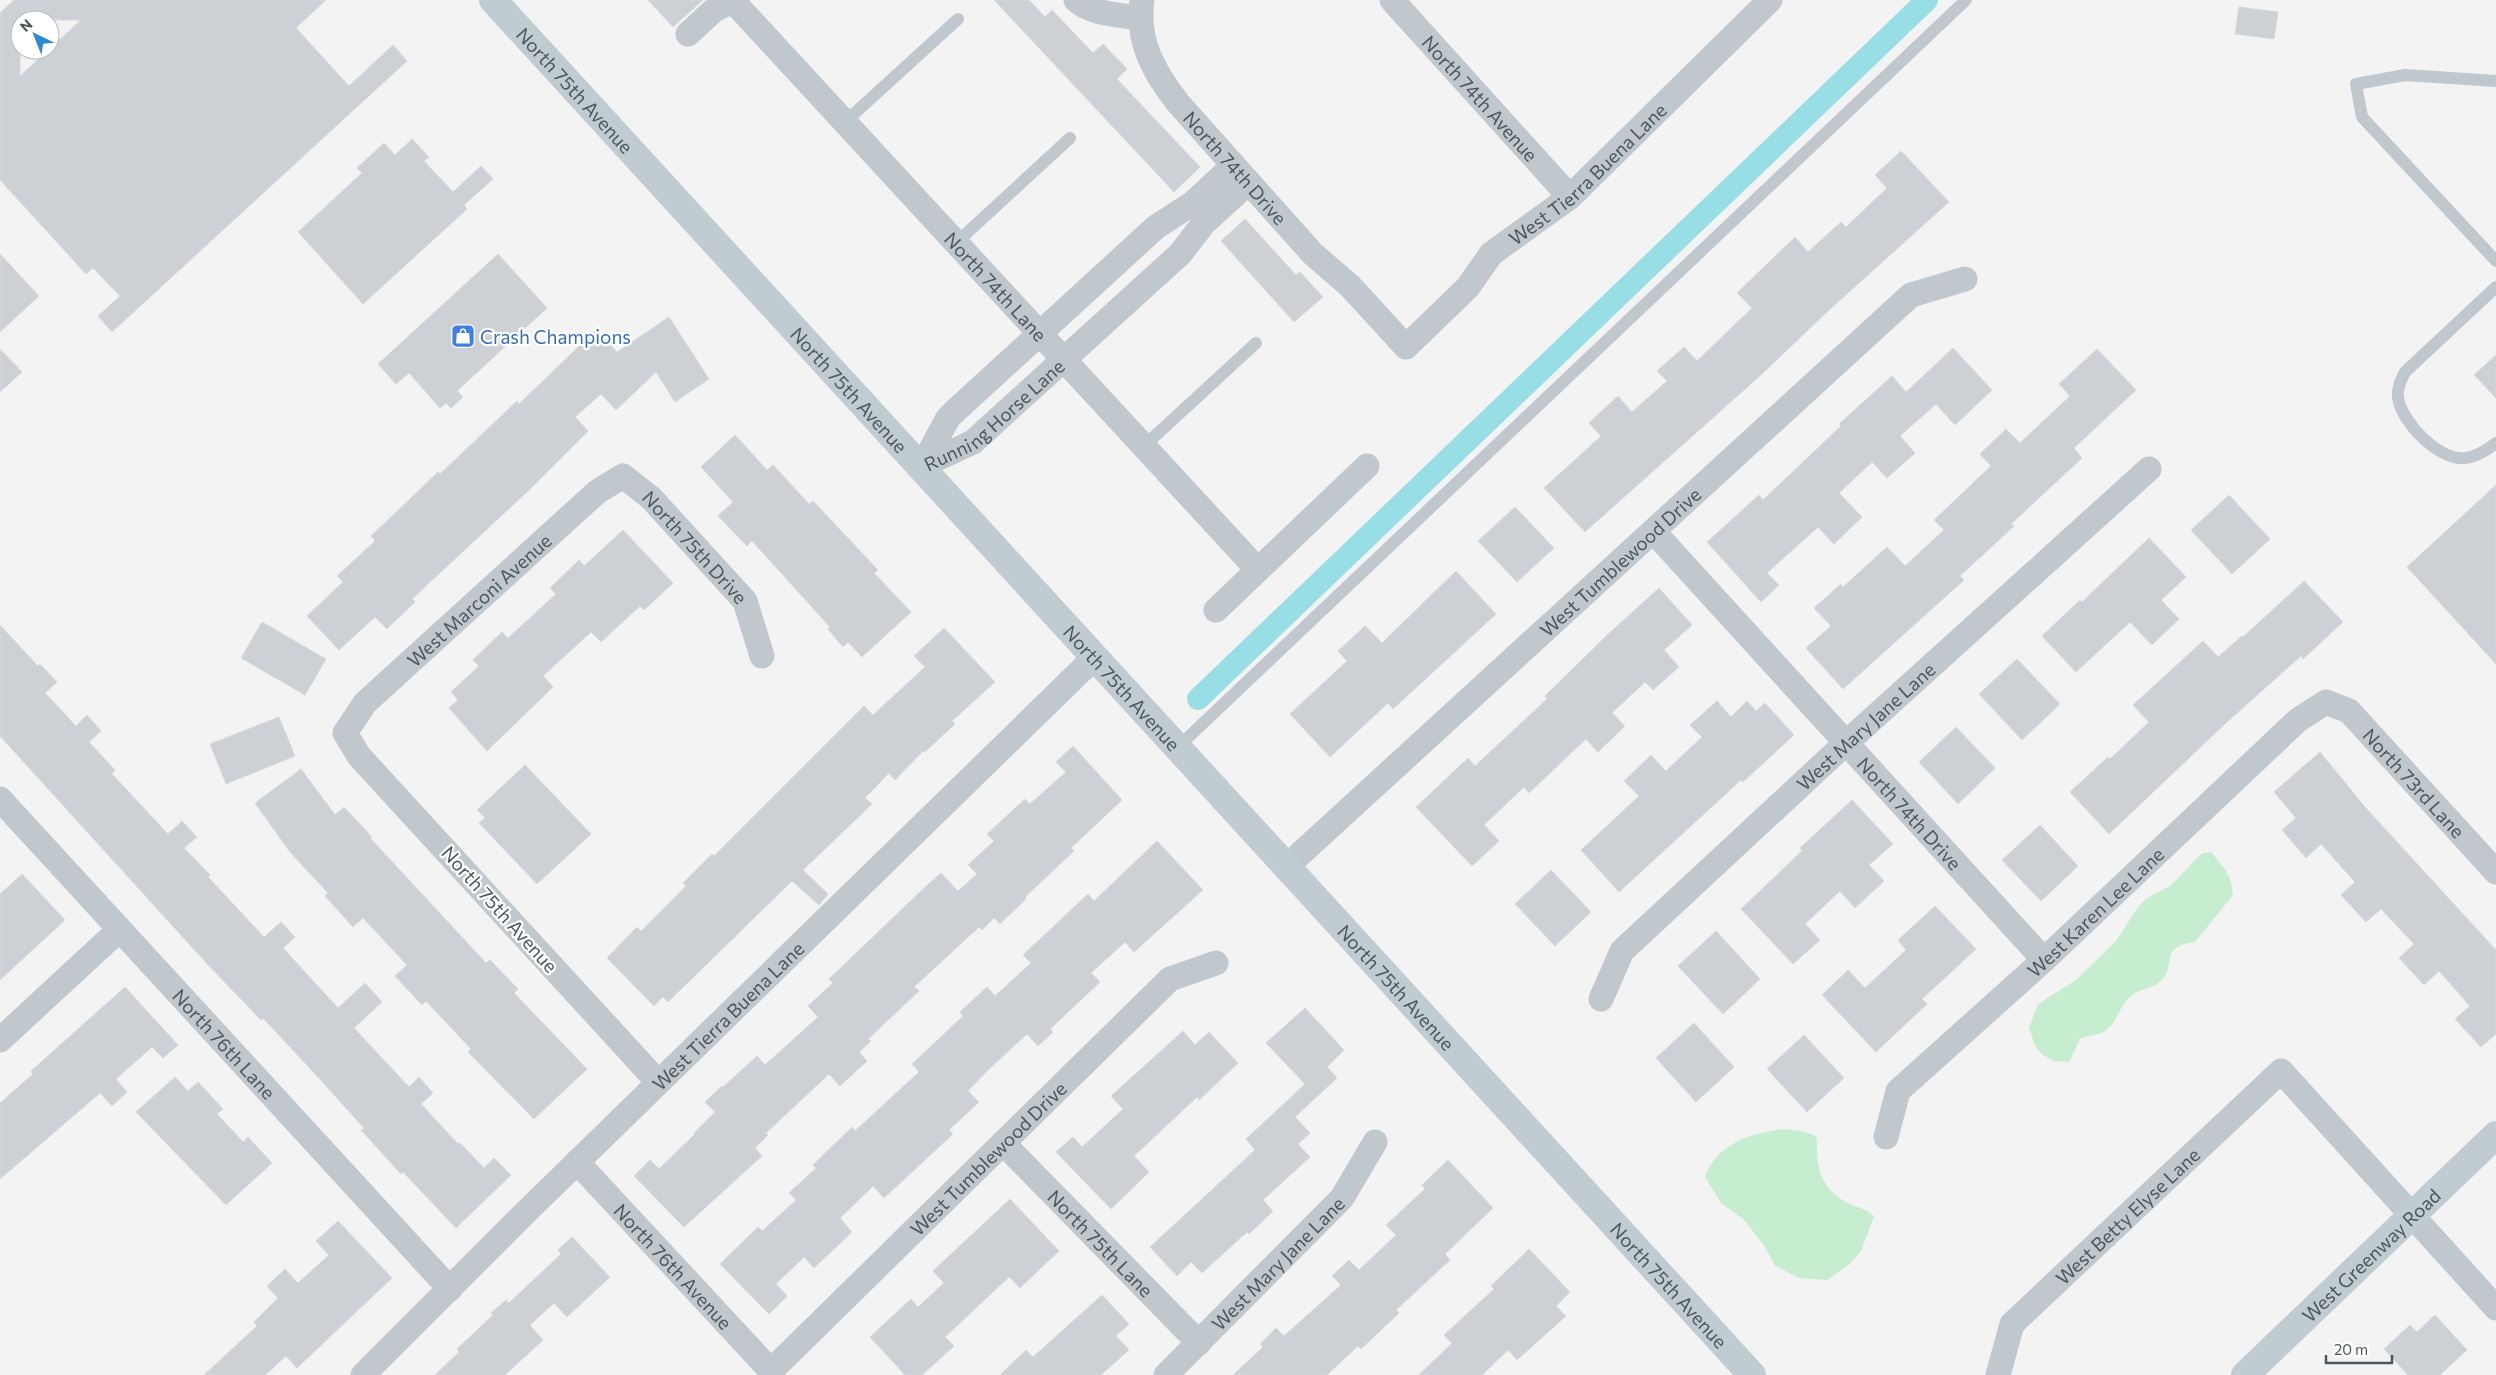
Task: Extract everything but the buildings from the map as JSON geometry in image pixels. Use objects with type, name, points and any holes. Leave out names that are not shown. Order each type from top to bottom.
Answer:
[{"type":"main road","name":"North 75th Avenue","points":[[493,0],[922,466],[1752,1375]]},
{"type":"main road","name":"West Greenway Road","points":[[2245,1375],[2496,1135]]},
{"type":"street","name":"North 74th Drive","points":[[1076,0],[1080,4],[1104,12],[1141,9],[1145,50],[1159,79],[1241,175],[1313,254],[1350,286],[1406,347]]},
{"type":"street","name":"North 74th Avenue","points":[[1392,0],[1570,197]]},
{"type":"street","name":"West Tierra Buena Lane","points":[[1406,347],[1468,287],[1491,254],[1570,197],[1770,0]]},
{"type":"street","name":"North 74th Lane","points":[[688,34],[714,10],[734,1],[1258,570]]},
{"type":"street","name":"Running Horse Lane","points":[[922,466],[948,418],[1156,227],[1241,175]]},
{"type":"street","name":"Running Horse Lane","points":[[922,466],[973,442],[1180,254],[1241,175]]},
{"type":"street","points":[[1156,227],[1180,254]]},
{"type":"street","name":"West Tumblewood Drive","points":[[1287,866],[1911,295],[1965,279]]},
{"type":"street","points":[[1216,610],[1368,466]]},
{"type":"street","name":"West Mary Jane Lane","points":[[1601,999],[1622,951],[1846,743],[2149,469]]},
{"type":"street","name":"North 75th Drive","points":[[623,476],[651,498],[746,601],[762,656]]},
{"type":"street","name":"West Marconi Avenue","points":[[345,733],[365,703],[597,492],[623,476]]},
{"type":"street","name":"North 74th Drive","points":[[1654,532],[2044,960]]},
{"type":"street","name":"West Tierra Buena Lane","points":[[362,1375],[658,1082],[1095,656]]},
{"type":"street","name":"North 73rd Lane","points":[[2326,702],[2349,711],[2496,872]]},
{"type":"street","name":"West Karen Lee Lane","points":[[1886,1137],[1898,1091],[2044,960],[2298,720],[2326,702]]},
{"type":"street","name":"North 75th Avenue","points":[[345,733],[360,756],[658,1082]]},
{"type":"street","name":"North 76th Lane","points":[[0,800],[450,1289]]},
{"type":"street","points":[[0,1040],[119,930]]},
{"type":"street","name":"West Tumblewood Drive","points":[[771,1372],[1170,979],[1216,963]]},
{"type":"street","name":"West Betty Elyse Lane","points":[[1998,1375],[2012,1324],[2281,1071],[2411,1216]]},
{"type":"street","name":"West Mary Jane Lane","points":[[1166,1375],[1342,1198],[1375,1142]]},
{"type":"street","name":"North 75th Lane","points":[[1003,1143],[1199,1343]]},
{"type":"street","name":"North 76th Avenue","points":[[577,1162],[771,1372]]},
{"type":"street","points":[[2411,1216],[2496,1308]]},
{"type":"lane","points":[[1178,747],[1966,0]]},
{"type":"lane","points":[[845,122],[958,19]]},
{"type":"lane","points":[[2496,81],[2405,75],[2356,84],[2362,117],[2496,261]]},
{"type":"lane","points":[[956,243],[1070,138]]},
{"type":"lane","points":[[2496,287],[2405,372],[2400,382],[2398,396],[2402,411],[2411,425],[2430,445],[2447,455],[2464,458],[2479,454],[2496,444]]},
{"type":"lane","points":[[1144,446],[1256,343]]},
{"type":"green space","points":[[2211,852],[2229,876],[2233,895],[2195,942],[2184,944],[2172,952],[2167,973],[2163,979],[2128,998],[2108,1029],[2080,1039],[2069,1062],[2054,1061],[2043,1055],[2035,1046],[2029,1028],[2038,1004],[2076,980],[2116,941],[2138,907],[2147,898],[2170,886],[2202,853]]},
{"type":"green space","points":[[1784,1129],[1814,1135],[1817,1139],[1819,1169],[1832,1192],[1874,1216],[1861,1251],[1849,1265],[1827,1280],[1799,1278],[1775,1266],[1764,1245],[1743,1219],[1721,1203],[1705,1177],[1711,1165],[1727,1148],[1760,1133]]},
{"type":"waterway","points":[[1198,699],[1927,0]]},
{"type":"place","name":"Crash Champions","points":[[463,336]]}]
